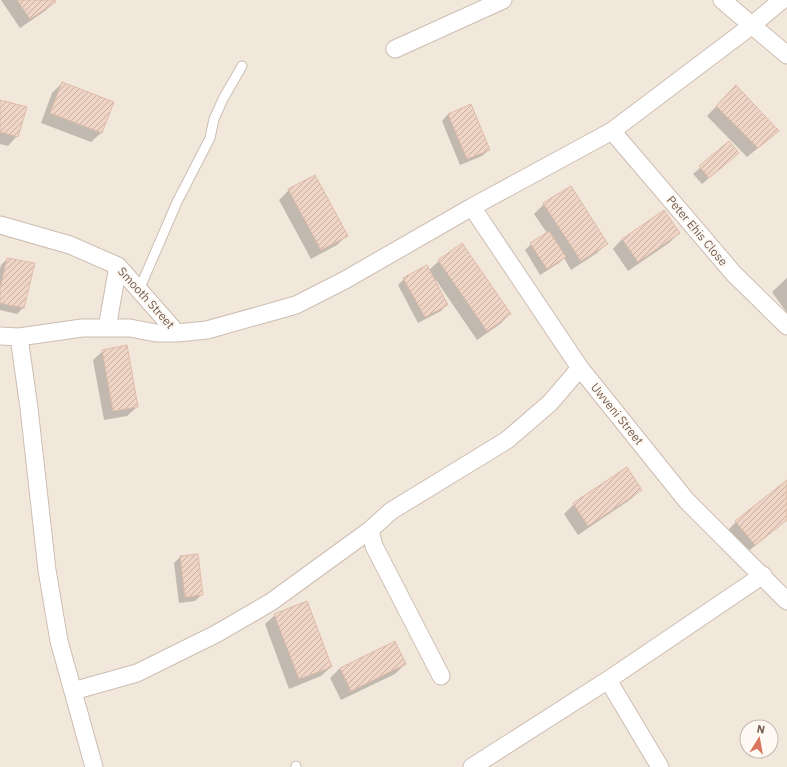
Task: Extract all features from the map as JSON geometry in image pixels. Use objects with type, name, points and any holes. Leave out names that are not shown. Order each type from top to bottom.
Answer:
[{"type":"street","points":[[396,49],[503,0]]},
{"type":"street","points":[[722,0],[787,55]]},
{"type":"street","points":[[0,336],[19,337],[82,328],[130,328],[156,332],[177,333],[208,330],[296,304],[345,280],[472,207],[612,131],[751,26],[782,0]]},
{"type":"street","name":"Peter Ehis Close","points":[[612,131],[734,274],[787,326]]},
{"type":"street","name":"Uwveni Street","points":[[472,207],[580,368],[686,500],[763,575],[787,601]]},
{"type":"street","name":"Smooth Street","points":[[0,225],[70,245],[118,266],[177,333]]},
{"type":"street","points":[[107,328],[118,266]]},
{"type":"street","points":[[19,337],[29,408],[47,570],[59,641],[94,767]]},
{"type":"street","points":[[73,691],[137,673],[216,634],[271,602],[370,530],[392,511],[507,440],[550,403],[580,368]]},
{"type":"street","points":[[370,530],[377,551],[441,676]]},
{"type":"street","points":[[472,767],[608,680],[763,575]]},
{"type":"street","points":[[608,680],[660,767]]},
{"type":"lane","points":[[140,290],[177,202],[210,138],[214,119],[223,98],[242,66]]},
{"type":"shaded area","points":[[0,0],[787,0],[787,767],[0,767]]},
{"type":"building","points":[[17,0],[55,0],[56,2],[30,19]]},
{"type":"building","points":[[62,82],[114,102],[102,133],[50,113]]},
{"type":"building","points":[[736,85],[779,131],[758,148],[716,106]]},
{"type":"building","points":[[0,100],[27,107],[18,137],[0,132]]},
{"type":"building","points":[[471,104],[490,150],[467,159],[448,114]]},
{"type":"building","points":[[729,141],[739,153],[709,178],[699,166]]},
{"type":"building","points":[[315,175],[348,236],[321,250],[288,189]]},
{"type":"building","points":[[571,186],[608,244],[581,261],[543,203]]},
{"type":"building","points":[[664,210],[680,233],[638,262],[622,239]]},
{"type":"building","points":[[549,231],[566,257],[547,269],[530,243]]},
{"type":"building","points":[[462,243],[511,314],[487,331],[438,260]]},
{"type":"building","points":[[7,258],[35,263],[24,308],[0,303],[0,289]]},
{"type":"building","points":[[427,265],[448,305],[425,317],[403,278]]},
{"type":"building","points":[[127,345],[138,407],[113,411],[102,350]]},
{"type":"building","points":[[627,467],[642,490],[588,526],[573,503]]},
{"type":"building","points":[[787,480],[787,520],[755,545],[735,521]]},
{"type":"building","points":[[198,554],[203,595],[185,597],[180,556]]},
{"type":"building","points":[[307,601],[332,667],[299,679],[274,614]]},
{"type":"building","points":[[395,641],[406,664],[351,691],[340,668]]}]
